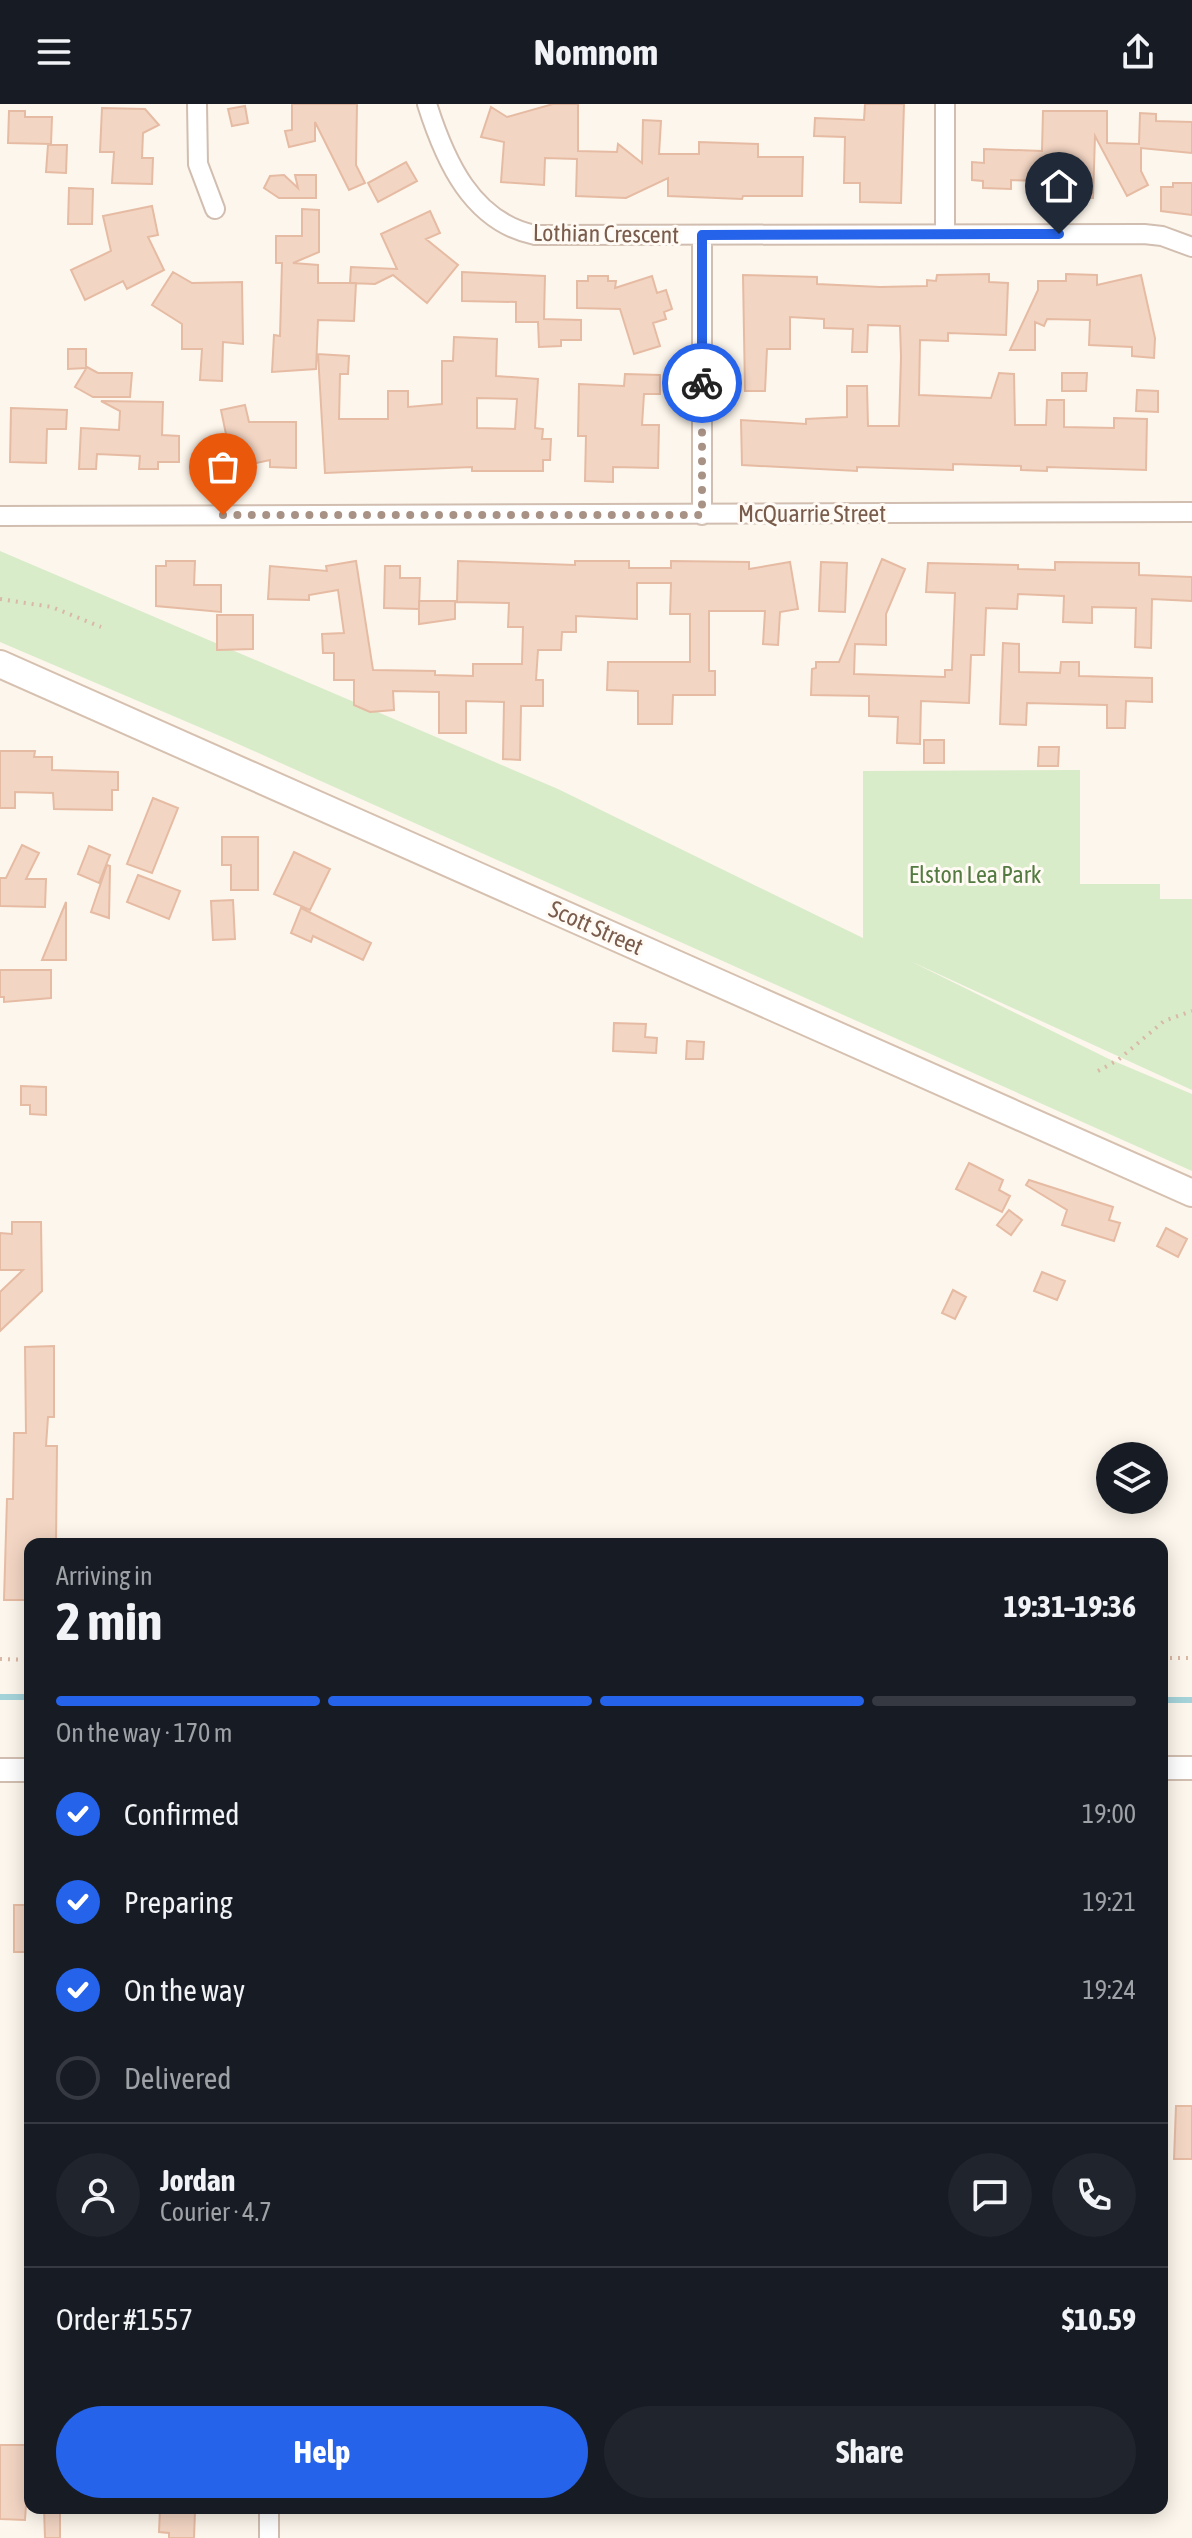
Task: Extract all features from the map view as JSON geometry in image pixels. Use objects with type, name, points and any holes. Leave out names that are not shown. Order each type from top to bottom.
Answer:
[{"type":"main road","name":"Scott Street","points":[[0,664],[1192,1193]]},
{"type":"street","points":[[197,104],[198,164],[215,209]]},
{"type":"street","name":"Lothian Crescent","points":[[427,104],[437,136],[472,200],[492,219],[512,230],[535,235],[1144,234],[1162,236],[1192,247]]},
{"type":"street","points":[[945,104],[945,233]]},
{"type":"street","points":[[702,235],[702,515]]},
{"type":"street","name":"McQuarrie Street","points":[[0,516],[1192,512]]},
{"type":"street","points":[[1168,1768],[1192,1768]]},
{"type":"street","points":[[0,1770],[24,1770]]},
{"type":"street","points":[[269,2514],[269,2538]]},
{"type":"path","points":[[0,599],[52,607],[101,627]]},
{"type":"path","points":[[1098,1071],[1164,1021],[1192,1011]]},
{"type":"path","points":[[1168,1658],[1192,1658]]},
{"type":"path","points":[[0,1659],[24,1660]]},
{"type":"green space","name":"Elston Lea Park","points":[[0,551],[558,789],[863,938],[863,771],[1080,770],[1080,884],[1160,884],[1160,899],[1192,899],[1192,1090],[910,961],[1109,1059],[1192,1094],[1192,1171],[227,739],[0,642]]},
{"type":"building","points":[[292,104],[357,104],[356,165],[365,183],[349,190],[315,122],[315,141],[289,147],[285,131],[292,130]]},
{"type":"building","points":[[553,104],[578,104],[578,151],[617,152],[618,144],[642,163],[643,120],[661,121],[659,154],[699,154],[699,142],[758,144],[758,157],[803,157],[802,196],[743,196],[742,199],[668,196],[668,178],[626,198],[576,196],[577,159],[545,158],[544,185],[501,182],[504,142],[481,137],[491,107],[507,117]]},
{"type":"building","points":[[865,104],[904,104],[901,203],[860,202],[860,183],[844,183],[845,137],[814,136],[815,118],[864,120]]},
{"type":"building","points":[[245,106],[248,123],[232,126],[228,109]]},
{"type":"building","points":[[102,108],[145,109],[159,125],[143,133],[142,158],[153,158],[152,184],[112,183],[114,152],[100,152]]},
{"type":"building","points":[[9,111],[25,111],[25,117],[52,117],[51,144],[8,143]]},
{"type":"building","points":[[1043,111],[1107,111],[1107,143],[1139,144],[1140,113],[1156,114],[1156,121],[1192,122],[1192,153],[1141,148],[1141,171],[1148,185],[1127,196],[1095,136],[1093,198],[1038,196],[1038,181],[1011,180],[1011,189],[983,188],[983,181],[972,180],[972,162],[984,163],[984,149],[1042,151]]},
{"type":"building","points":[[48,145],[67,145],[66,173],[46,172]]},
{"type":"building","points":[[406,162],[417,181],[378,202],[368,183]]},
{"type":"building","points":[[284,175],[298,188],[295,175],[316,175],[316,198],[279,198],[264,188],[270,176]]},
{"type":"building","points":[[1173,183],[1192,183],[1192,215],[1161,211],[1161,187],[1173,187]]},
{"type":"building","points":[[69,188],[93,189],[92,224],[68,224]]},
{"type":"building","points":[[152,206],[158,235],[148,237],[164,270],[127,289],[123,281],[85,300],[71,270],[111,251],[103,216]]},
{"type":"building","points":[[302,209],[319,210],[319,252],[293,263],[318,265],[318,283],[356,283],[354,321],[318,320],[316,369],[272,372],[274,335],[280,336],[282,263],[276,263],[276,236],[302,236]]},
{"type":"building","points":[[430,211],[440,233],[426,239],[458,265],[427,303],[393,275],[375,284],[350,283],[351,267],[397,269],[381,234]]},
{"type":"building","points":[[173,272],[192,283],[242,282],[243,344],[223,342],[222,381],[200,380],[202,349],[182,349],[182,324],[152,305]]},
{"type":"building","points":[[462,272],[545,276],[544,319],[581,320],[581,340],[561,340],[561,346],[539,347],[538,322],[516,322],[516,302],[462,301]]},
{"type":"building","points":[[989,274],[989,282],[1008,283],[1006,335],[948,333],[948,341],[920,340],[919,395],[991,398],[999,373],[1014,374],[1015,425],[1046,425],[1047,400],[1064,400],[1064,427],[1114,428],[1114,418],[1147,419],[1146,470],[1047,467],[1047,471],[1021,470],[1021,466],[953,464],[953,470],[857,467],[857,471],[742,465],[741,420],[806,424],[806,419],[847,417],[847,386],[867,386],[868,426],[899,426],[901,357],[900,326],[868,325],[867,352],[852,352],[853,329],[824,328],[824,319],[790,317],[790,349],[767,349],[765,391],[745,391],[743,275],[817,277],[817,284],[880,287],[927,286],[927,280],[936,281],[937,275]]},
{"type":"building","points":[[1066,274],[1097,275],[1097,285],[1141,275],[1155,338],[1154,358],[1132,356],[1132,347],[1089,345],[1090,320],[1047,319],[1044,326],[1035,322],[1035,350],[1010,350],[1038,290],[1038,281],[1066,281]]},
{"type":"building","points":[[588,276],[608,276],[608,281],[616,281],[615,288],[652,276],[657,293],[666,290],[672,309],[664,312],[666,319],[653,323],[660,346],[634,354],[620,309],[577,308],[577,281],[588,281]]},
{"type":"building","points":[[454,337],[497,339],[496,376],[538,379],[535,428],[543,429],[542,439],[551,439],[550,460],[543,460],[543,471],[472,471],[472,467],[325,473],[318,354],[349,356],[348,374],[340,374],[339,419],[388,419],[388,391],[408,391],[408,407],[442,404],[442,361],[453,361]],"holes":[[[477,398],[517,399],[515,429],[477,428]]]},
{"type":"building","points":[[68,349],[86,349],[86,368],[68,369]]},
{"type":"building","points":[[87,367],[98,373],[132,373],[130,397],[93,397],[75,387]]},
{"type":"building","points":[[1062,373],[1087,373],[1086,391],[1062,391]]},
{"type":"building","points":[[625,374],[660,375],[660,394],[644,394],[642,425],[659,425],[658,468],[613,467],[613,482],[585,481],[586,436],[578,436],[579,384],[624,386]]},
{"type":"building","points":[[1137,390],[1158,391],[1158,412],[1136,411]]},
{"type":"building","points":[[101,401],[163,402],[162,435],[179,436],[179,462],[158,462],[158,469],[139,469],[140,456],[97,454],[96,469],[79,469],[81,428],[119,430],[120,411]]},
{"type":"building","points":[[245,405],[249,422],[296,422],[296,468],[270,467],[270,460],[233,468],[221,410]]},
{"type":"building","points":[[11,408],[67,410],[66,429],[47,429],[46,463],[10,462]]},
{"type":"building","points":[[882,559],[905,569],[886,614],[886,645],[855,644],[854,674],[945,677],[945,670],[952,670],[955,593],[926,592],[928,563],[1018,565],[1018,569],[1055,570],[1055,562],[1139,563],[1139,575],[1192,577],[1192,601],[1152,599],[1151,648],[1135,647],[1136,608],[1092,607],[1092,623],[1063,622],[1064,596],[1018,594],[1017,609],[986,608],[984,655],[971,655],[969,703],[921,701],[920,744],[897,743],[898,717],[869,716],[869,696],[811,695],[812,669],[816,668],[816,662],[839,662]]},
{"type":"building","points":[[166,561],[195,561],[194,585],[221,585],[221,612],[156,606],[156,566],[166,566]]},
{"type":"building","points":[[356,561],[373,670],[435,671],[435,675],[473,676],[473,664],[522,664],[523,627],[508,627],[509,603],[457,602],[458,561],[575,565],[575,561],[629,561],[629,568],[671,568],[671,561],[749,562],[749,569],[790,562],[798,609],[780,612],[778,645],[763,644],[765,611],[709,611],[709,671],[715,671],[715,695],[673,695],[672,724],[638,724],[638,691],[607,690],[608,662],[690,662],[690,614],[670,614],[671,583],[637,583],[637,619],[576,616],[576,632],[562,632],[561,650],[538,650],[536,680],[543,680],[543,706],[521,706],[520,760],[503,759],[504,702],[466,701],[466,733],[439,733],[439,692],[393,691],[394,710],[370,712],[354,705],[354,680],[334,680],[334,653],[323,653],[322,634],[344,633],[338,590],[309,595],[309,600],[268,599],[270,566],[327,571],[326,566]]},
{"type":"building","points":[[821,562],[847,563],[845,612],[819,611]]},
{"type":"building","points":[[385,566],[400,566],[400,578],[420,578],[419,609],[384,608]]},
{"type":"building","points":[[419,601],[455,601],[455,619],[419,624]]},
{"type":"building","points":[[217,615],[253,615],[253,649],[217,650]]},
{"type":"building","points":[[1003,643],[1019,644],[1019,672],[1060,673],[1061,662],[1079,662],[1079,676],[1152,678],[1152,702],[1126,701],[1125,728],[1107,728],[1107,705],[1027,703],[1026,725],[1000,724]]},
{"type":"building","points":[[924,740],[944,740],[944,763],[924,763]]},
{"type":"building","points":[[1039,747],[1059,747],[1058,766],[1038,766]]},
{"type":"building","points":[[0,751],[35,751],[34,757],[52,757],[52,770],[118,772],[118,790],[112,790],[112,810],[54,809],[53,793],[15,792],[15,808],[0,808]]},
{"type":"building","points":[[153,798],[178,808],[152,873],[127,864]]},
{"type":"building","points":[[222,837],[258,837],[258,890],[231,890],[231,865],[222,865]]},
{"type":"building","points":[[22,845],[39,853],[26,879],[46,879],[45,907],[0,906],[0,878],[6,878]]},
{"type":"building","points":[[89,846],[110,855],[99,883],[78,874]]},
{"type":"building","points":[[294,852],[330,869],[310,910],[274,894]]},
{"type":"building","points":[[107,865],[110,866],[109,918],[91,912]]},
{"type":"building","points":[[138,875],[180,891],[169,919],[127,902]]},
{"type":"building","points":[[233,900],[235,939],[213,940],[211,901]]},
{"type":"building","points":[[66,902],[66,960],[42,960]]},
{"type":"building","points":[[301,908],[371,943],[363,960],[313,936],[311,942],[291,933]]},
{"type":"building","points":[[0,970],[51,970],[51,998],[4,1002],[4,997],[0,997]]},
{"type":"building","points":[[614,1023],[646,1024],[645,1037],[657,1038],[656,1053],[613,1051]]},
{"type":"building","points":[[687,1041],[704,1042],[703,1059],[686,1059]]},
{"type":"building","points":[[21,1086],[46,1087],[46,1115],[30,1114],[30,1105],[21,1105]]},
{"type":"building","points":[[969,1163],[1003,1180],[999,1190],[1010,1196],[1002,1212],[956,1189]]},
{"type":"building","points":[[1029,1180],[1113,1207],[1109,1220],[1120,1223],[1114,1241],[1062,1225],[1067,1210],[1026,1185]]},
{"type":"building","points":[[1009,1210],[1022,1220],[1011,1235],[997,1225]]},
{"type":"building","points":[[12,1222],[41,1222],[42,1291],[0,1331],[0,1292],[23,1270],[0,1270],[0,1233],[12,1234]]},
{"type":"building","points":[[1166,1228],[1187,1239],[1178,1257],[1157,1246]]},
{"type":"building","points":[[1042,1272],[1065,1281],[1057,1300],[1034,1291]]},
{"type":"building","points":[[953,1290],[966,1297],[955,1319],[942,1313]]},
{"type":"building","points":[[54,1346],[54,1417],[48,1417],[46,1446],[57,1446],[56,1538],[24,1538],[24,1600],[4,1600],[7,1499],[13,1499],[14,1433],[26,1433],[25,1347]]},
{"type":"building","points":[[14,1905],[24,1905],[24,1952],[14,1952]]},
{"type":"building","points":[[1176,2106],[1192,2106],[1192,2159],[1174,2159]]},
{"type":"building","points":[[0,2445],[24,2445],[25,2520],[0,2519]]},
{"type":"building","points":[[44,2514],[60,2514],[60,2538],[45,2538]]},
{"type":"building","points":[[160,2514],[195,2514],[194,2538],[169,2538],[169,2533],[159,2532]]},
{"type":"waterway","points":[[0,1697],[24,1697]]},
{"type":"waterway","points":[[1168,1700],[1192,1700]]},
{"type":"way so far","points":[[223,515],[702,515],[702,383]]},
{"type":"route","points":[[702,383],[702,235],[1059,234]]}]
